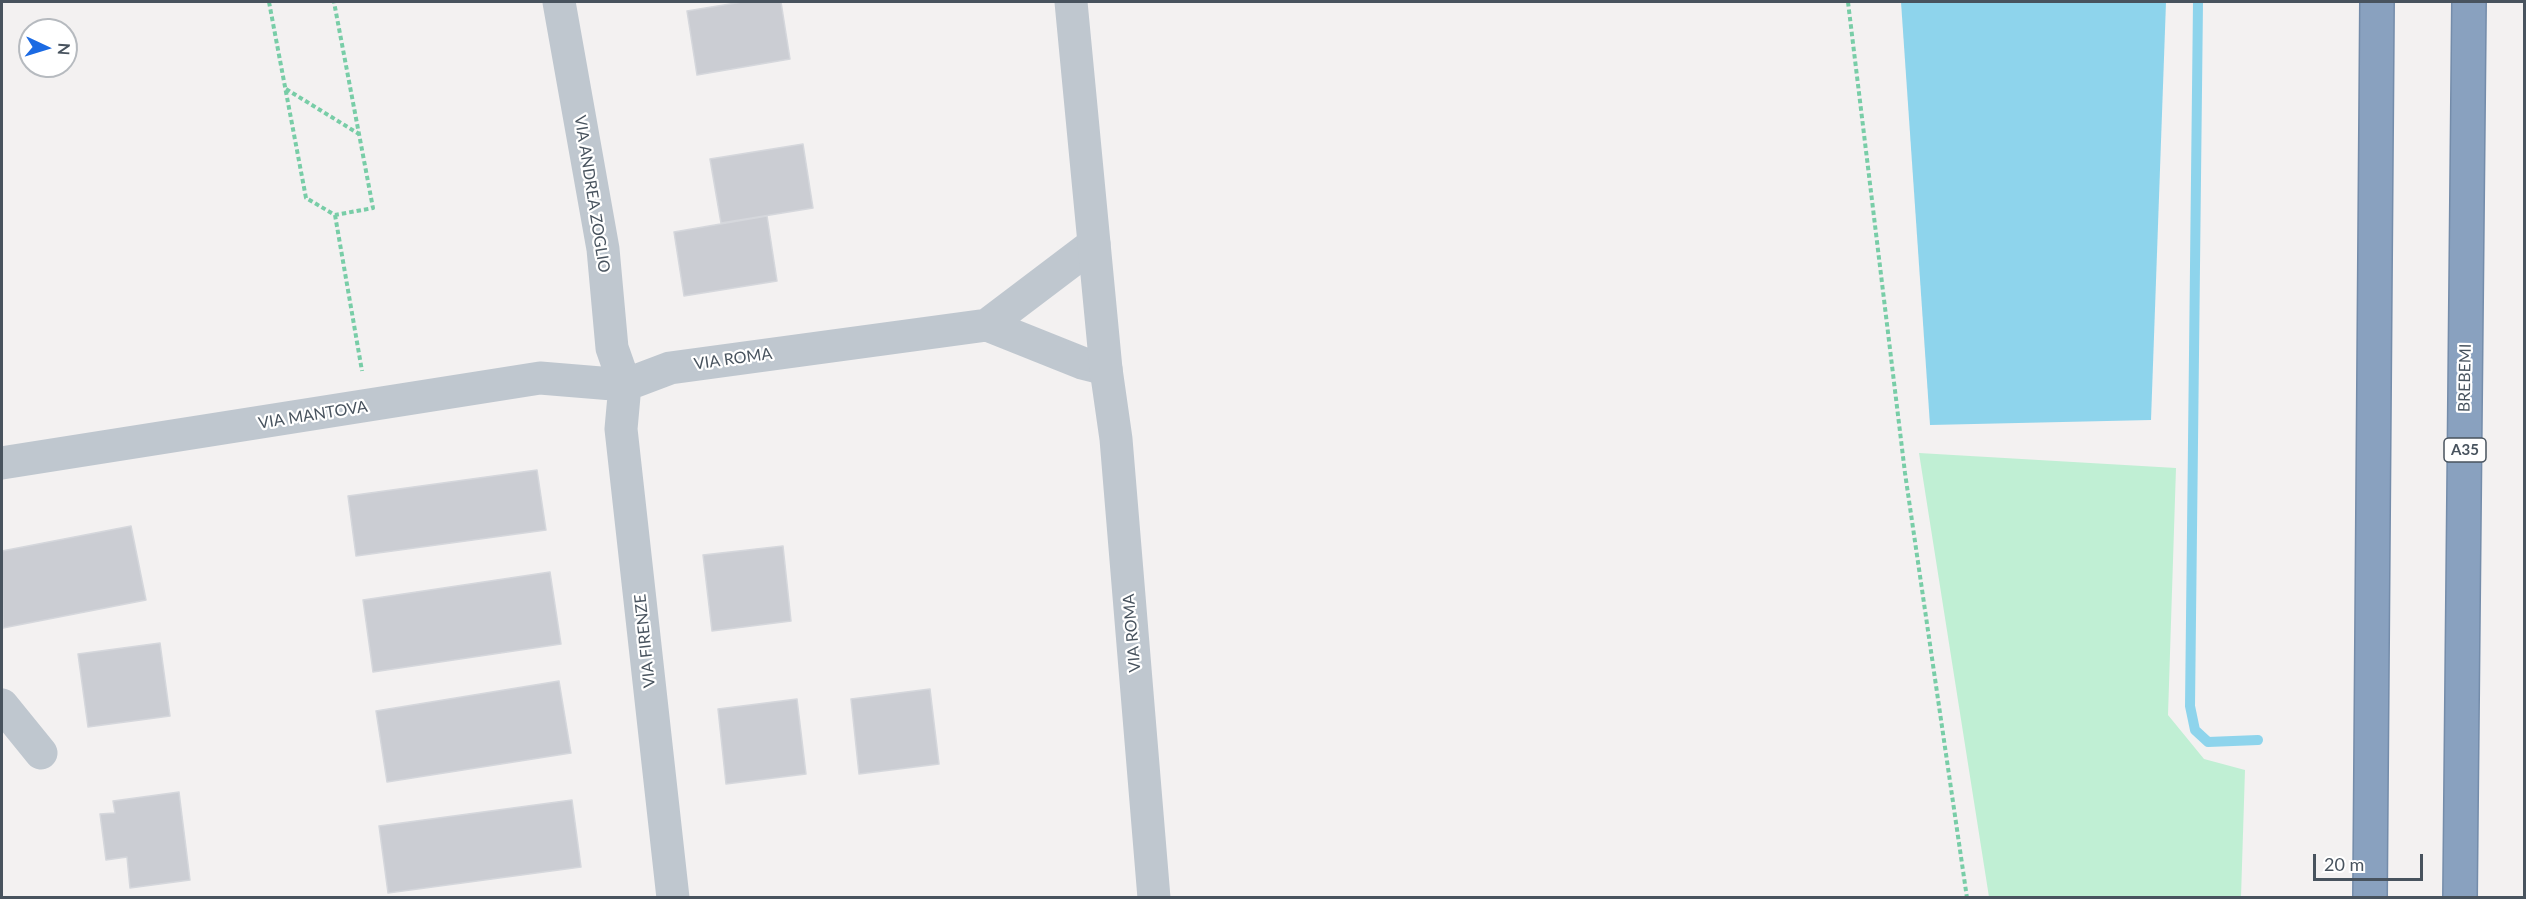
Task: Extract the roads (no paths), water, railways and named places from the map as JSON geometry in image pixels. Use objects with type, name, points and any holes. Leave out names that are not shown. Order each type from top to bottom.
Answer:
[{"type":"highway","points":[[2370,897],[2377,2]]},
{"type":"highway","name":"BREBEMI","points":[[2460,897],[2469,2]]},
{"type":"street","name":"VIA ANDREA ZOGLIO","points":[[559,2],[603,249],[612,348],[625,385]]},
{"type":"street","name":"VIA ROMA","points":[[1071,2],[1106,369],[1116,439],[1154,897]]},
{"type":"street","name":"VIA ROMA","points":[[625,385],[670,368],[987,325],[1094,244]]},
{"type":"street","name":"VIA ROMA","points":[[987,325],[1082,363],[1106,369]]},
{"type":"street","name":"VIA MANTOVA","points":[[2,463],[540,378],[625,385]]},
{"type":"street","name":"VIA FIRENZE","points":[[625,385],[621,429],[673,897]]},
{"type":"street","points":[[2,705],[42,753]]},
{"type":"water","points":[[1901,2],[2166,2],[2151,420],[1930,425]]},
{"type":"waterway","points":[[2198,2],[2190,706],[2195,730],[2208,742],[2258,740]]}]
